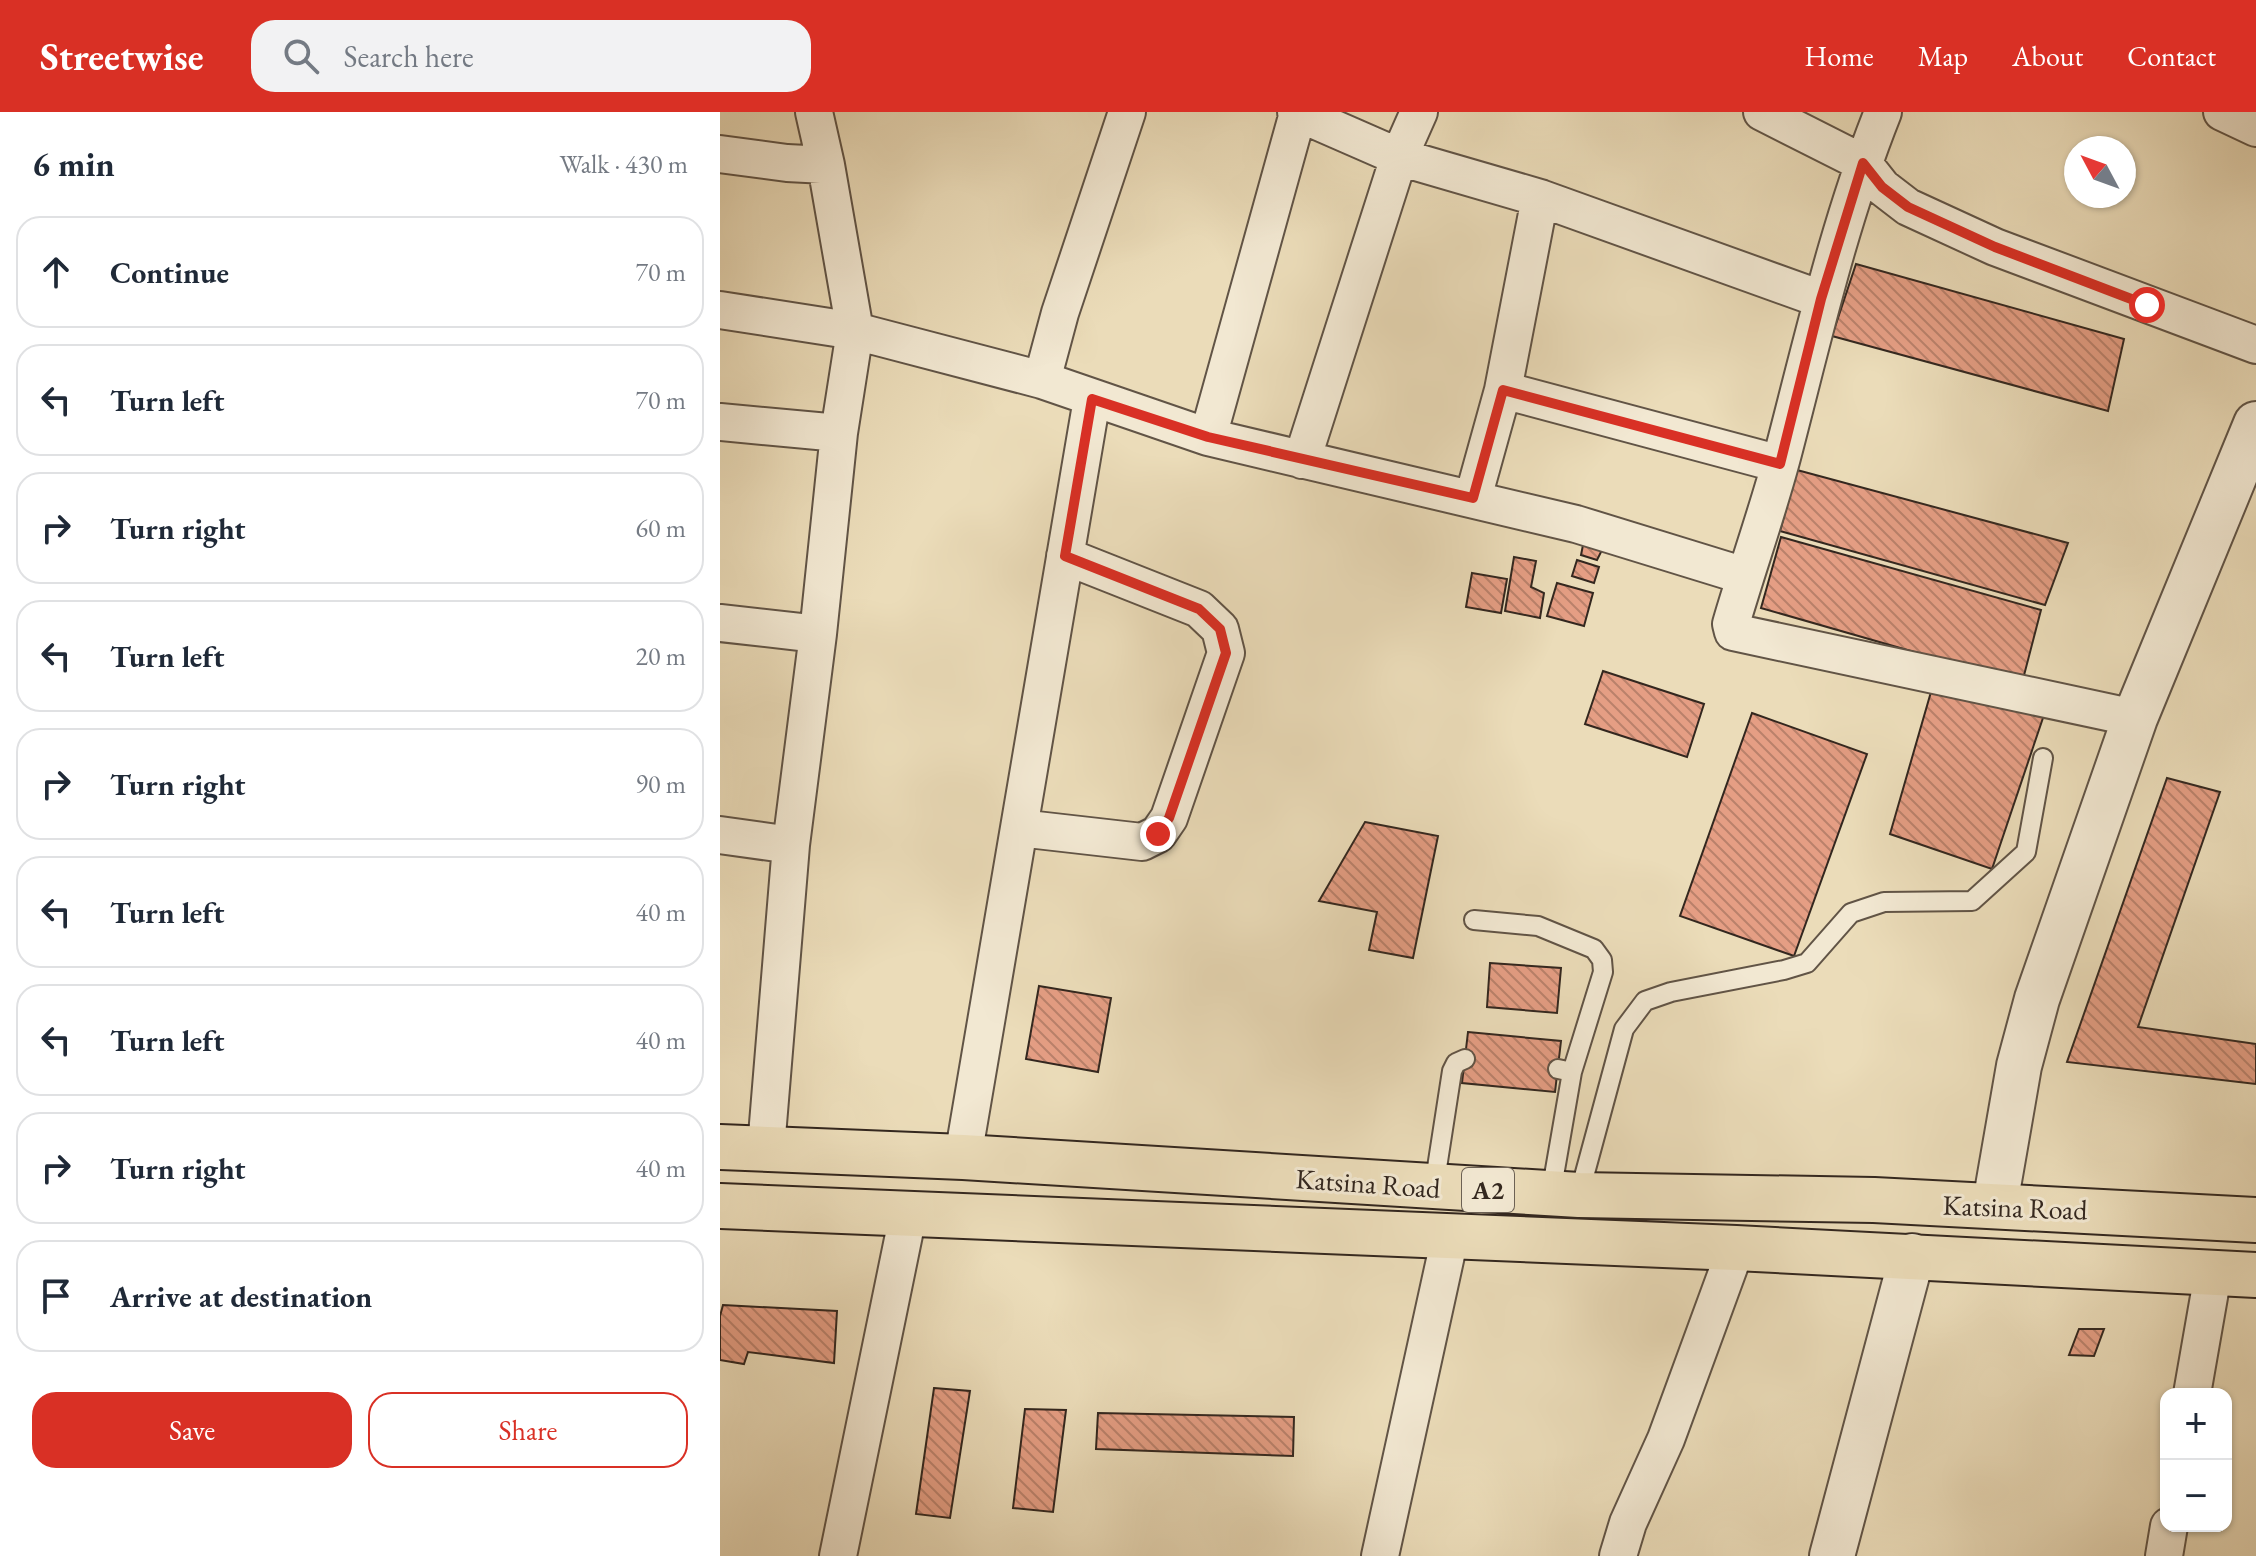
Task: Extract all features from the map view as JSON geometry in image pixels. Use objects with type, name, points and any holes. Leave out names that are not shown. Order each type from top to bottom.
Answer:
[{"type":"highway","name":"Katsina Road","points":[[720,1147],[963,1157],[1565,1194],[1995,1204],[2256,1220]]},
{"type":"highway","points":[[1865,1254],[1874,1200]]},
{"type":"highway","name":"A2","points":[[720,1206],[1736,1248],[2256,1275]]},
{"type":"street","points":[[766,1148],[791,845],[818,634],[839,433],[855,331],[814,112]]},
{"type":"street","points":[[1042,380],[1060,313],[1127,112]]},
{"type":"street","points":[[1208,437],[1297,112],[1399,157],[1540,198],[1821,299]]},
{"type":"street","points":[[1302,460],[1399,157],[1419,112]]},
{"type":"street","points":[[1762,112],[1863,163],[1882,187],[1908,207],[1995,247],[2256,345]]},
{"type":"street","points":[[1883,112],[1863,163],[1821,299],[1780,464],[1731,624],[1733,632],[2135,718]]},
{"type":"street","points":[[2222,112],[2256,128]]},
{"type":"street","points":[[720,154],[826,165]]},
{"type":"street","points":[[1473,498],[1503,390],[1540,198]]},
{"type":"street","points":[[720,310],[855,331],[1042,380],[1208,437],[1576,524],[1745,576]]},
{"type":"street","points":[[1503,390],[1780,464]]},
{"type":"street","points":[[963,1157],[1092,399]]},
{"type":"street","points":[[720,422],[839,433]]},
{"type":"street","points":[[1995,1204],[2019,1066],[2037,999],[2135,718],[2256,424]]},
{"type":"street","points":[[1019,828],[1142,842],[1158,834],[1169,818],[1226,653],[1220,629],[1199,609],[1065,556]]},
{"type":"street","points":[[720,623],[818,634]]},
{"type":"street","points":[[720,835],[791,845]]},
{"type":"street","points":[[838,1556],[908,1215]]},
{"type":"street","points":[[1380,1556],[1450,1237]]},
{"type":"street","points":[[1618,1556],[1628,1523],[1666,1439],[1736,1248]]},
{"type":"street","points":[[1832,1556],[1912,1256]]},
{"type":"street","points":[[2193,1388],[2213,1274]]},
{"type":"street","points":[[2164,1556],[2168,1532]]},
{"type":"lane","points":[[1565,1194],[1624,1029],[1645,1001],[1671,992],[1807,963],[1851,913],[1884,902],[1972,901],[2026,852],[2043,758]]},
{"type":"lane","points":[[1474,920],[1538,926],[1594,949],[1602,960],[1603,972],[1565,1070],[1565,1194]]},
{"type":"lane","points":[[1434,1187],[1452,1071],[1456,1063],[1465,1059]]},
{"type":"building","points":[[1856,264],[2124,339],[2108,411],[1832,336]]},
{"type":"building","points":[[1797,470],[2068,543],[2045,605],[1780,531]]},
{"type":"building","points":[[1781,537],[2041,610],[2022,683],[1761,608]]},
{"type":"building","points":[[1583,545],[1602,550],[1597,560],[1581,555]]},
{"type":"building","points":[[1514,557],[1536,561],[1531,587],[1544,593],[1540,618],[1505,611]]},
{"type":"building","points":[[1577,560],[1599,567],[1594,583],[1572,576]]},
{"type":"building","points":[[1472,573],[1507,579],[1501,613],[1466,607]]},
{"type":"building","points":[[1557,583],[1593,593],[1584,626],[1547,616]]},
{"type":"building","points":[[1603,671],[1704,704],[1687,757],[1585,724]]},
{"type":"building","points":[[1933,685],[2046,709],[1992,869],[1890,834]]},
{"type":"building","points":[[1752,713],[1867,754],[1794,956],[1680,916]]},
{"type":"building","points":[[2167,778],[2220,792],[2138,1027],[2256,1044],[2256,1084],[2067,1062]]},
{"type":"building","points":[[1365,822],[1438,836],[1413,958],[1369,950],[1377,912],[1319,901]]},
{"type":"building","points":[[1490,963],[1561,968],[1557,1013],[1487,1007]]},
{"type":"building","points":[[1039,986],[1111,998],[1098,1072],[1026,1059]]},
{"type":"building","points":[[1468,1032],[1561,1041],[1555,1092],[1462,1083]]},
{"type":"building","points":[[723,1305],[837,1311],[834,1363],[748,1352],[744,1364],[720,1360]]},
{"type":"building","points":[[2079,1329],[2104,1329],[2094,1356],[2069,1355]]},
{"type":"building","points":[[934,1388],[970,1391],[950,1518],[916,1514]]},
{"type":"building","points":[[1025,1409],[1066,1410],[1053,1512],[1013,1508]]},
{"type":"building","points":[[1098,1413],[1294,1417],[1293,1456],[1096,1449]]},
{"type":"route","points":[[1158,834],[1169,818],[1226,653],[1220,629],[1199,609],[1065,556],[1092,399],[1208,437],[1473,498],[1503,390],[1780,464],[1821,299],[1863,163],[1882,187],[1908,207],[1995,247],[2147,305]]}]
